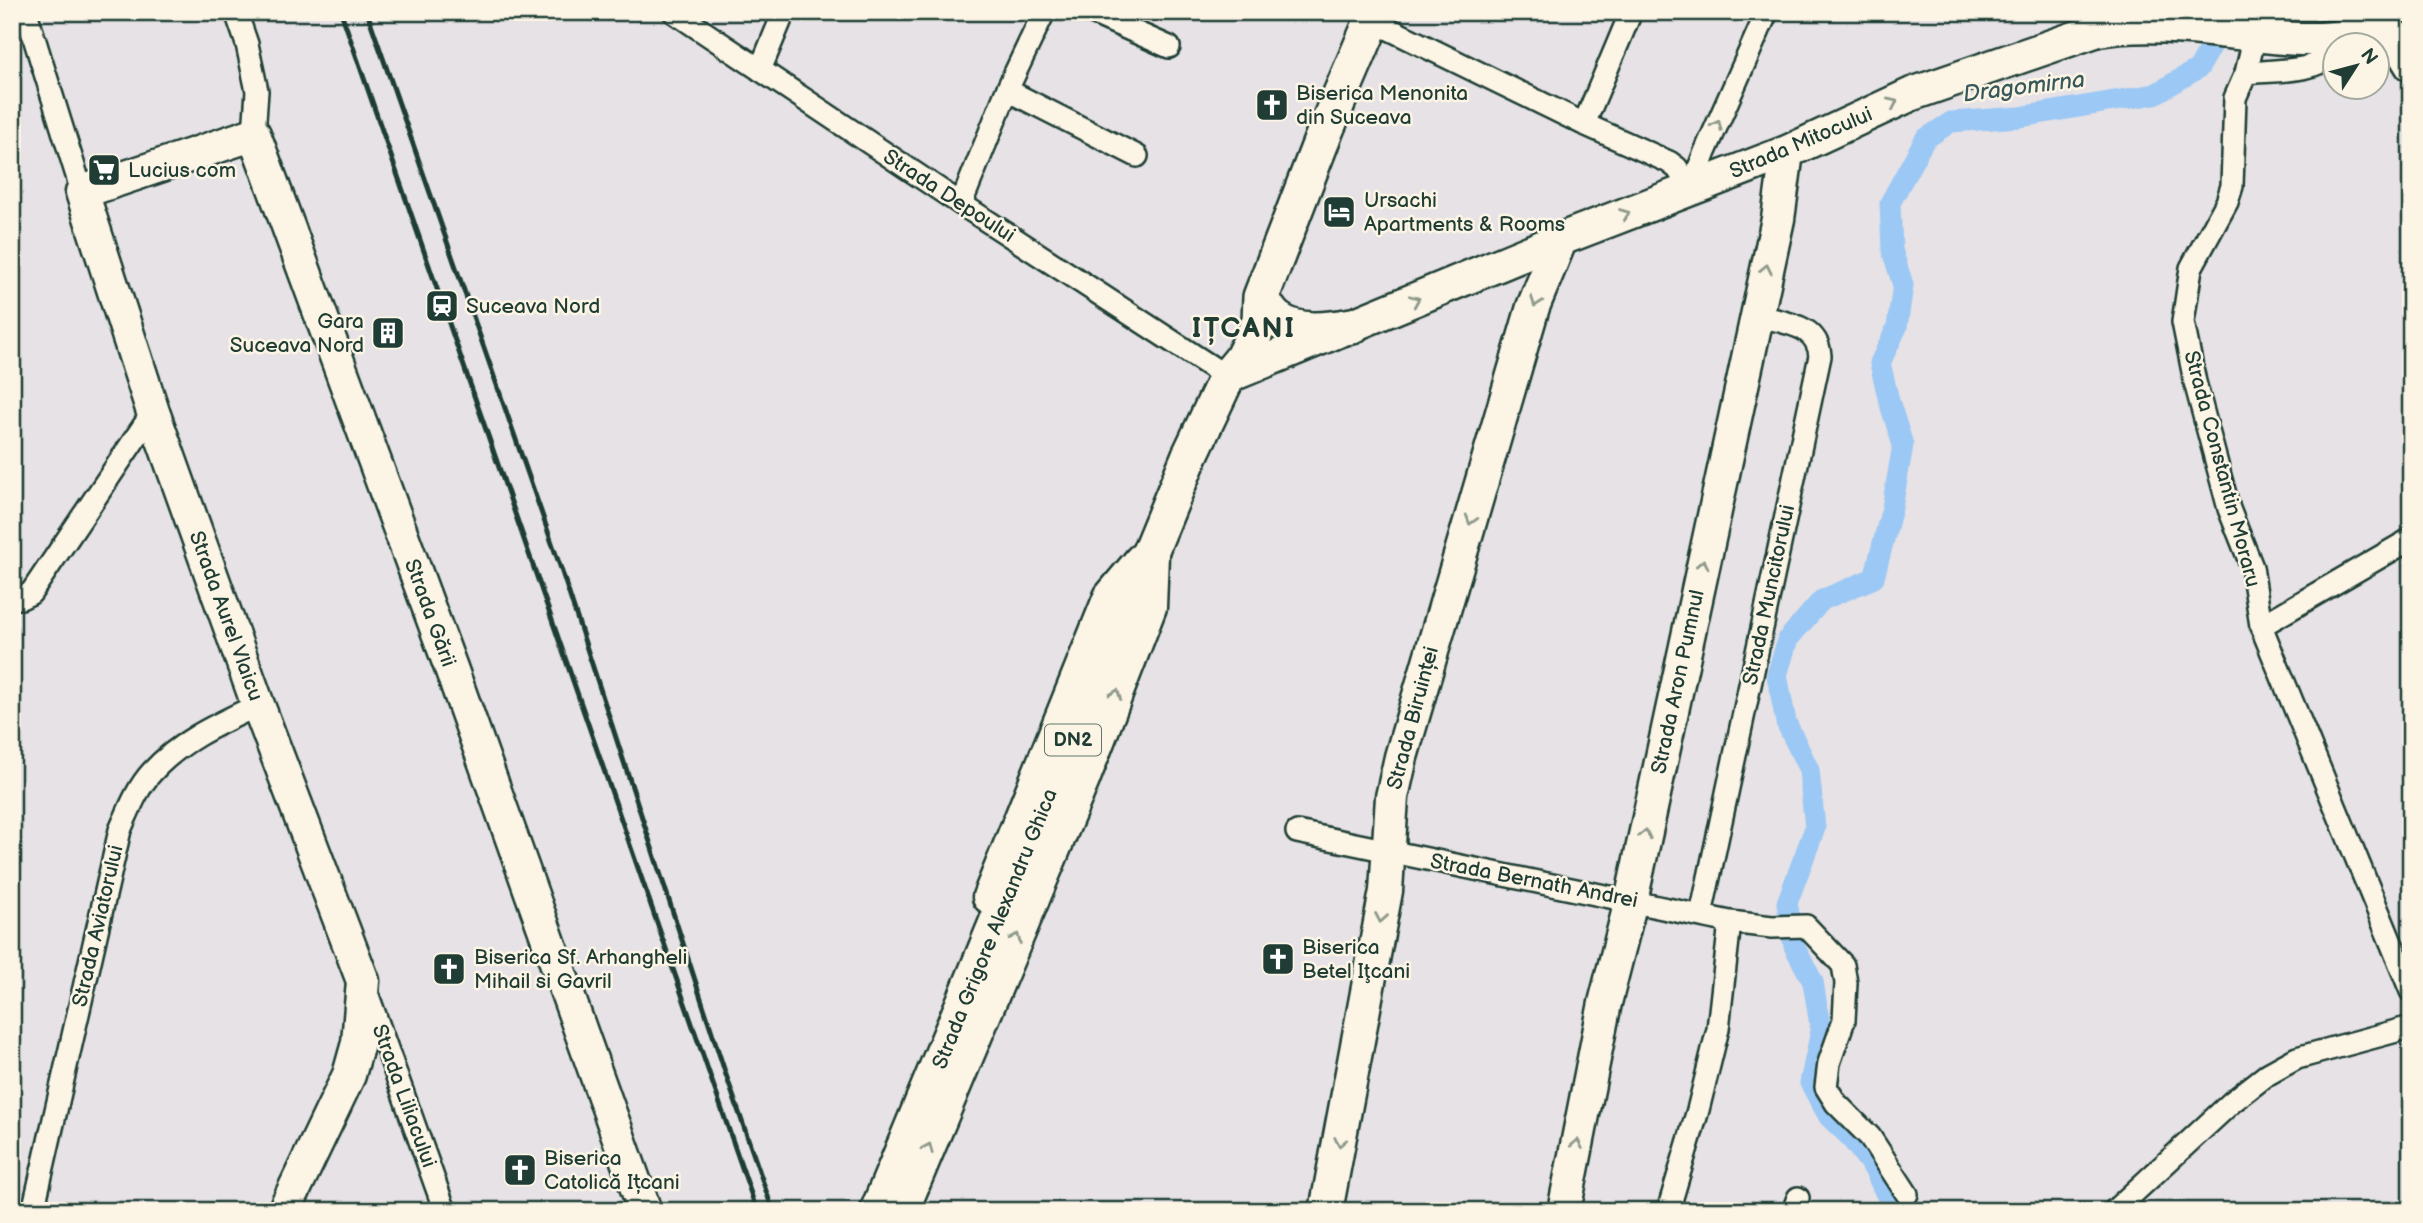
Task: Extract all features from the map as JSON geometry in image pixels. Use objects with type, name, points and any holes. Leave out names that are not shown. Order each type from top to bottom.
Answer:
[{"type":"main road","name":"Strada Grigore Alexandru Ghica","points":[[878,1211],[1190,455],[1227,377],[1228,354],[1238,328],[1246,312],[1261,297],[1326,130],[1375,17]]},
{"type":"main road","points":[[1261,297],[1276,319],[1294,327],[1326,330],[1352,326]]},
{"type":"street","name":"Strada Aurel Vlaicu","points":[[26,12],[153,412],[258,705],[363,981],[358,1043],[349,1076],[284,1211]]},
{"type":"street","name":"Strada Gării","points":[[236,12],[247,44],[257,91],[254,134],[451,668],[645,1211]]},
{"type":"street","name":"Strada Depoului","points":[[674,12],[699,20],[760,70],[1227,377]]},
{"type":"street","points":[[760,70],[784,12]]},
{"type":"street","points":[[961,204],[1007,90],[1044,12]]},
{"type":"street","points":[[1090,12],[1169,47]]},
{"type":"street","points":[[1584,124],[1631,12]]},
{"type":"street","points":[[1691,189],[1767,12]]},
{"type":"street","points":[[2386,14],[2411,65]]},
{"type":"street","name":"Strada Mitocului","points":[[2360,32],[2386,14]]},
{"type":"street","points":[[1375,17],[1584,124],[1669,162],[1691,189]]},
{"type":"street","name":"Strada Mitocului","points":[[1227,377],[1561,239],[1787,152],[1913,94],[2098,30],[2139,19],[2322,41]]},
{"type":"street","name":"Strada Constantin Moraru","points":[[2226,28],[2246,73],[2235,98],[2232,186],[2227,202],[2191,268],[2183,322],[2195,382],[2229,509],[2252,567],[2261,626],[2411,991]]},
{"type":"street","points":[[2246,73],[2322,63]]},
{"type":"street","points":[[1007,90],[1137,156]]},
{"type":"street","points":[[82,192],[254,134]]},
{"type":"street","name":"Strada Aron Pumnul","points":[[1564,1211],[1605,1003],[1631,901],[1778,219],[1787,152]]},
{"type":"street","name":"Strada Biruinței","points":[[1326,1211],[1387,891],[1392,797],[1401,757],[1533,307],[1561,239]]},
{"type":"street","name":"Strada Muncitorului","points":[[1701,915],[1820,356],[1816,340],[1810,332],[1756,316]]},
{"type":"street","points":[[12,598],[21,598],[31,593],[153,412]]},
{"type":"street","points":[[2261,626],[2411,539]]},
{"type":"street","points":[[866,1211],[1110,597],[1152,548]]},
{"type":"street","points":[[902,1211],[1077,793],[1150,607],[1152,548]]},
{"type":"street","name":"Strada Aviatorului","points":[[33,1211],[120,830],[150,773],[205,729],[258,705]]},
{"type":"street","name":"Strada Bernath Andrei","points":[[1297,832],[1730,922],[1772,927],[1806,926],[1843,965],[1846,983],[1844,1020],[1829,1063],[1826,1087],[1836,1103],[1870,1137],[1907,1194]]},
{"type":"street","points":[[1668,1211],[1698,1110],[1718,1029],[1730,922]]},
{"type":"street","name":"Strada Liliacului","points":[[363,981],[445,1211]]},
{"type":"street","points":[[2114,1211],[2232,1102],[2268,1074],[2297,1058],[2411,1027]]},
{"type":"waterway","name":"Dragomirna","points":[[1894,1211],[1874,1169],[1849,1136],[1829,1117],[1810,1083],[1821,1031],[1813,982],[1794,946],[1787,903],[1815,828],[1809,770],[1786,722],[1777,675],[1788,639],[1822,600],[1874,578],[1892,508],[1903,445],[1880,363],[1897,327],[1903,285],[1892,250],[1890,203],[1925,139],[1951,122],[2020,117],[2155,94],[2199,68],[2231,12]]},
{"type":"railway","points":[[341,12],[757,1211]]},
{"type":"railway","points":[[367,12],[560,566],[773,1211]]},
{"type":"place","name":"Biserica Menonita din Suceava","points":[[1272,105]]},
{"type":"place","name":"Lucius com","points":[[104,170]]},
{"type":"place","name":"Ursachi Apartments & Rooms","points":[[1339,212]]},
{"type":"place","name":"Suceava Nord","points":[[442,306]]},
{"type":"place","name":"Gara Suceava Nord","points":[[388,333]]},
{"type":"place","name":"Biserica Betel Iţcani","points":[[1278,959]]},
{"type":"place","name":"Biserica Sf. Arhangheli Mihail si Gavril","points":[[449,969]]},
{"type":"place","name":"Biserica Catolică Ițcani","points":[[520,1170]]},
{"type":"district","name":"IȚCANI","points":[[1244,328]]}]
